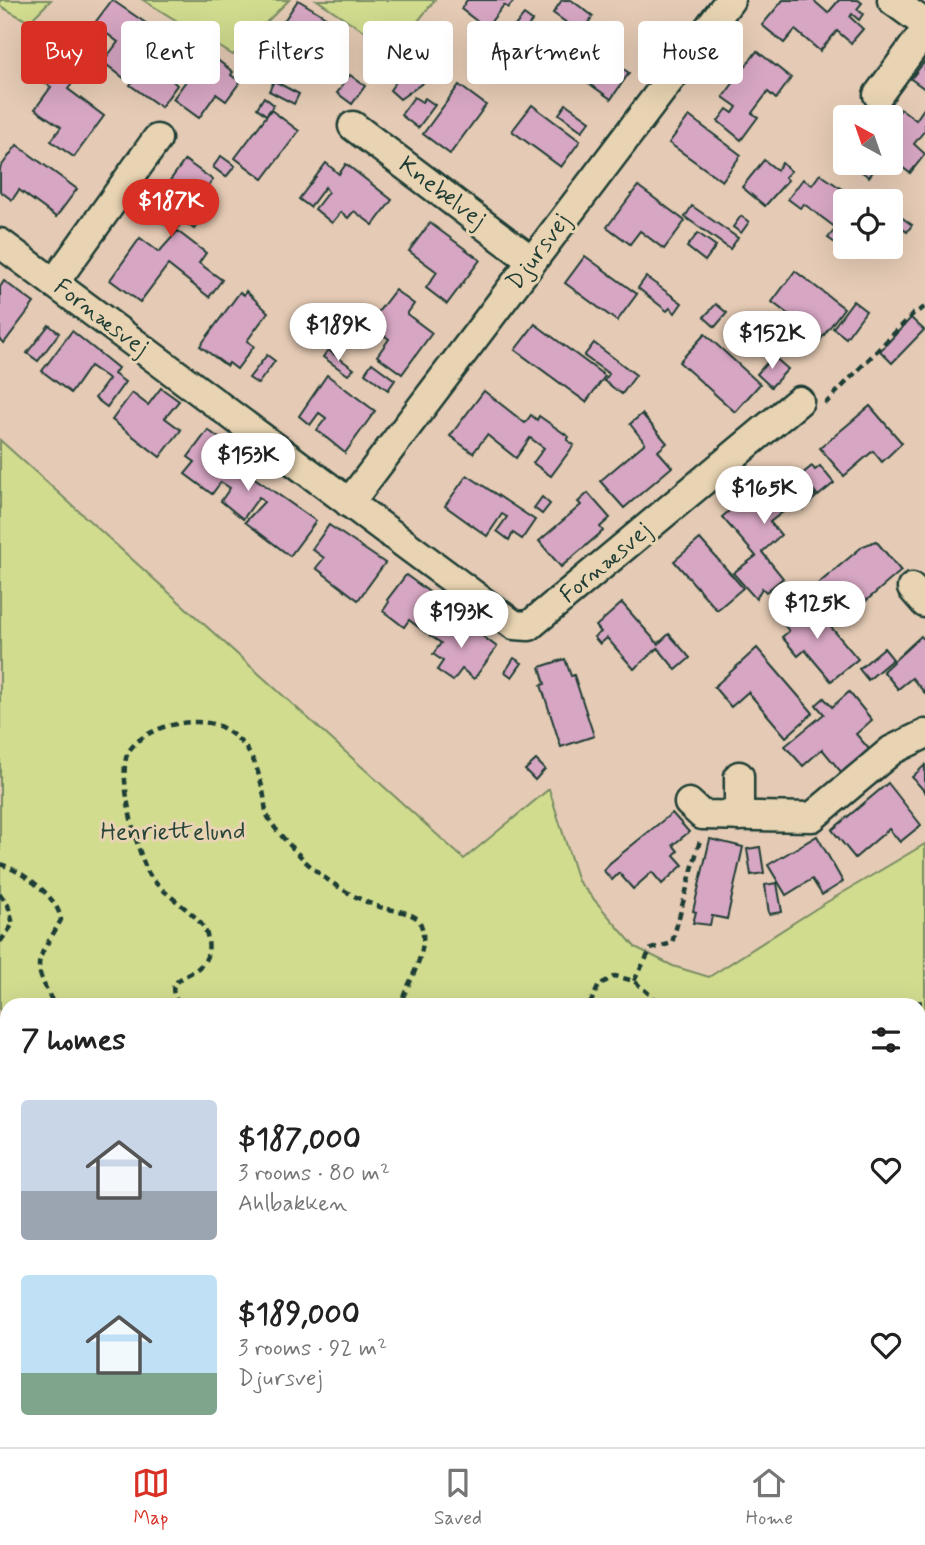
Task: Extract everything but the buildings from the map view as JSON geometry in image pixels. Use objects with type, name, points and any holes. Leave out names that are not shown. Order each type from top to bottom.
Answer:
[{"type":"street","name":"Djursvej","points":[[349,503],[730,0]]},
{"type":"street","points":[[892,0],[925,24]]},
{"type":"street","points":[[878,94],[925,31]]},
{"type":"street","name":"Knebelvej","points":[[353,126],[532,261]]},
{"type":"street","points":[[54,283],[157,139]]},
{"type":"street","name":"Fornæsvej","points":[[0,243],[514,625],[529,626],[799,401]]},
{"type":"street","points":[[698,809],[739,816],[812,817],[892,750],[925,734]]},
{"type":"street","points":[[739,776],[739,816]]},
{"type":"path","points":[[799,401],[820,408],[913,314],[925,307]]},
{"type":"path","points":[[175,998],[174,986],[177,980],[204,965],[209,955],[206,932],[196,918],[167,897],[148,873],[132,818],[124,769],[127,754],[146,735],[184,722],[219,726],[251,752],[258,769],[268,816],[305,861],[353,895],[418,919],[424,934],[421,953],[402,998]]},
{"type":"path","points":[[634,981],[651,949],[672,943],[682,914],[698,809]]},
{"type":"path","points":[[0,864],[36,886],[51,899],[60,912],[61,920],[45,943],[38,970],[40,982],[50,998]]},
{"type":"path","points":[[0,894],[8,905],[13,924],[0,942]]},
{"type":"path","points":[[593,998],[599,985],[607,978],[622,976],[634,981],[654,998]]},
{"type":"green space","points":[[0,0],[51,0],[30,21],[0,6]]},
{"type":"green space","points":[[143,0],[289,0],[268,21],[234,21],[233,55],[220,47],[220,21],[177,21]]},
{"type":"green space","points":[[317,0],[435,0],[418,21],[363,21],[363,30]]},
{"type":"green space","name":"Henriettelund","points":[[0,440],[464,859],[549,789],[578,881],[635,947],[673,966],[709,977],[817,908],[925,844],[925,998],[0,998]]}]
